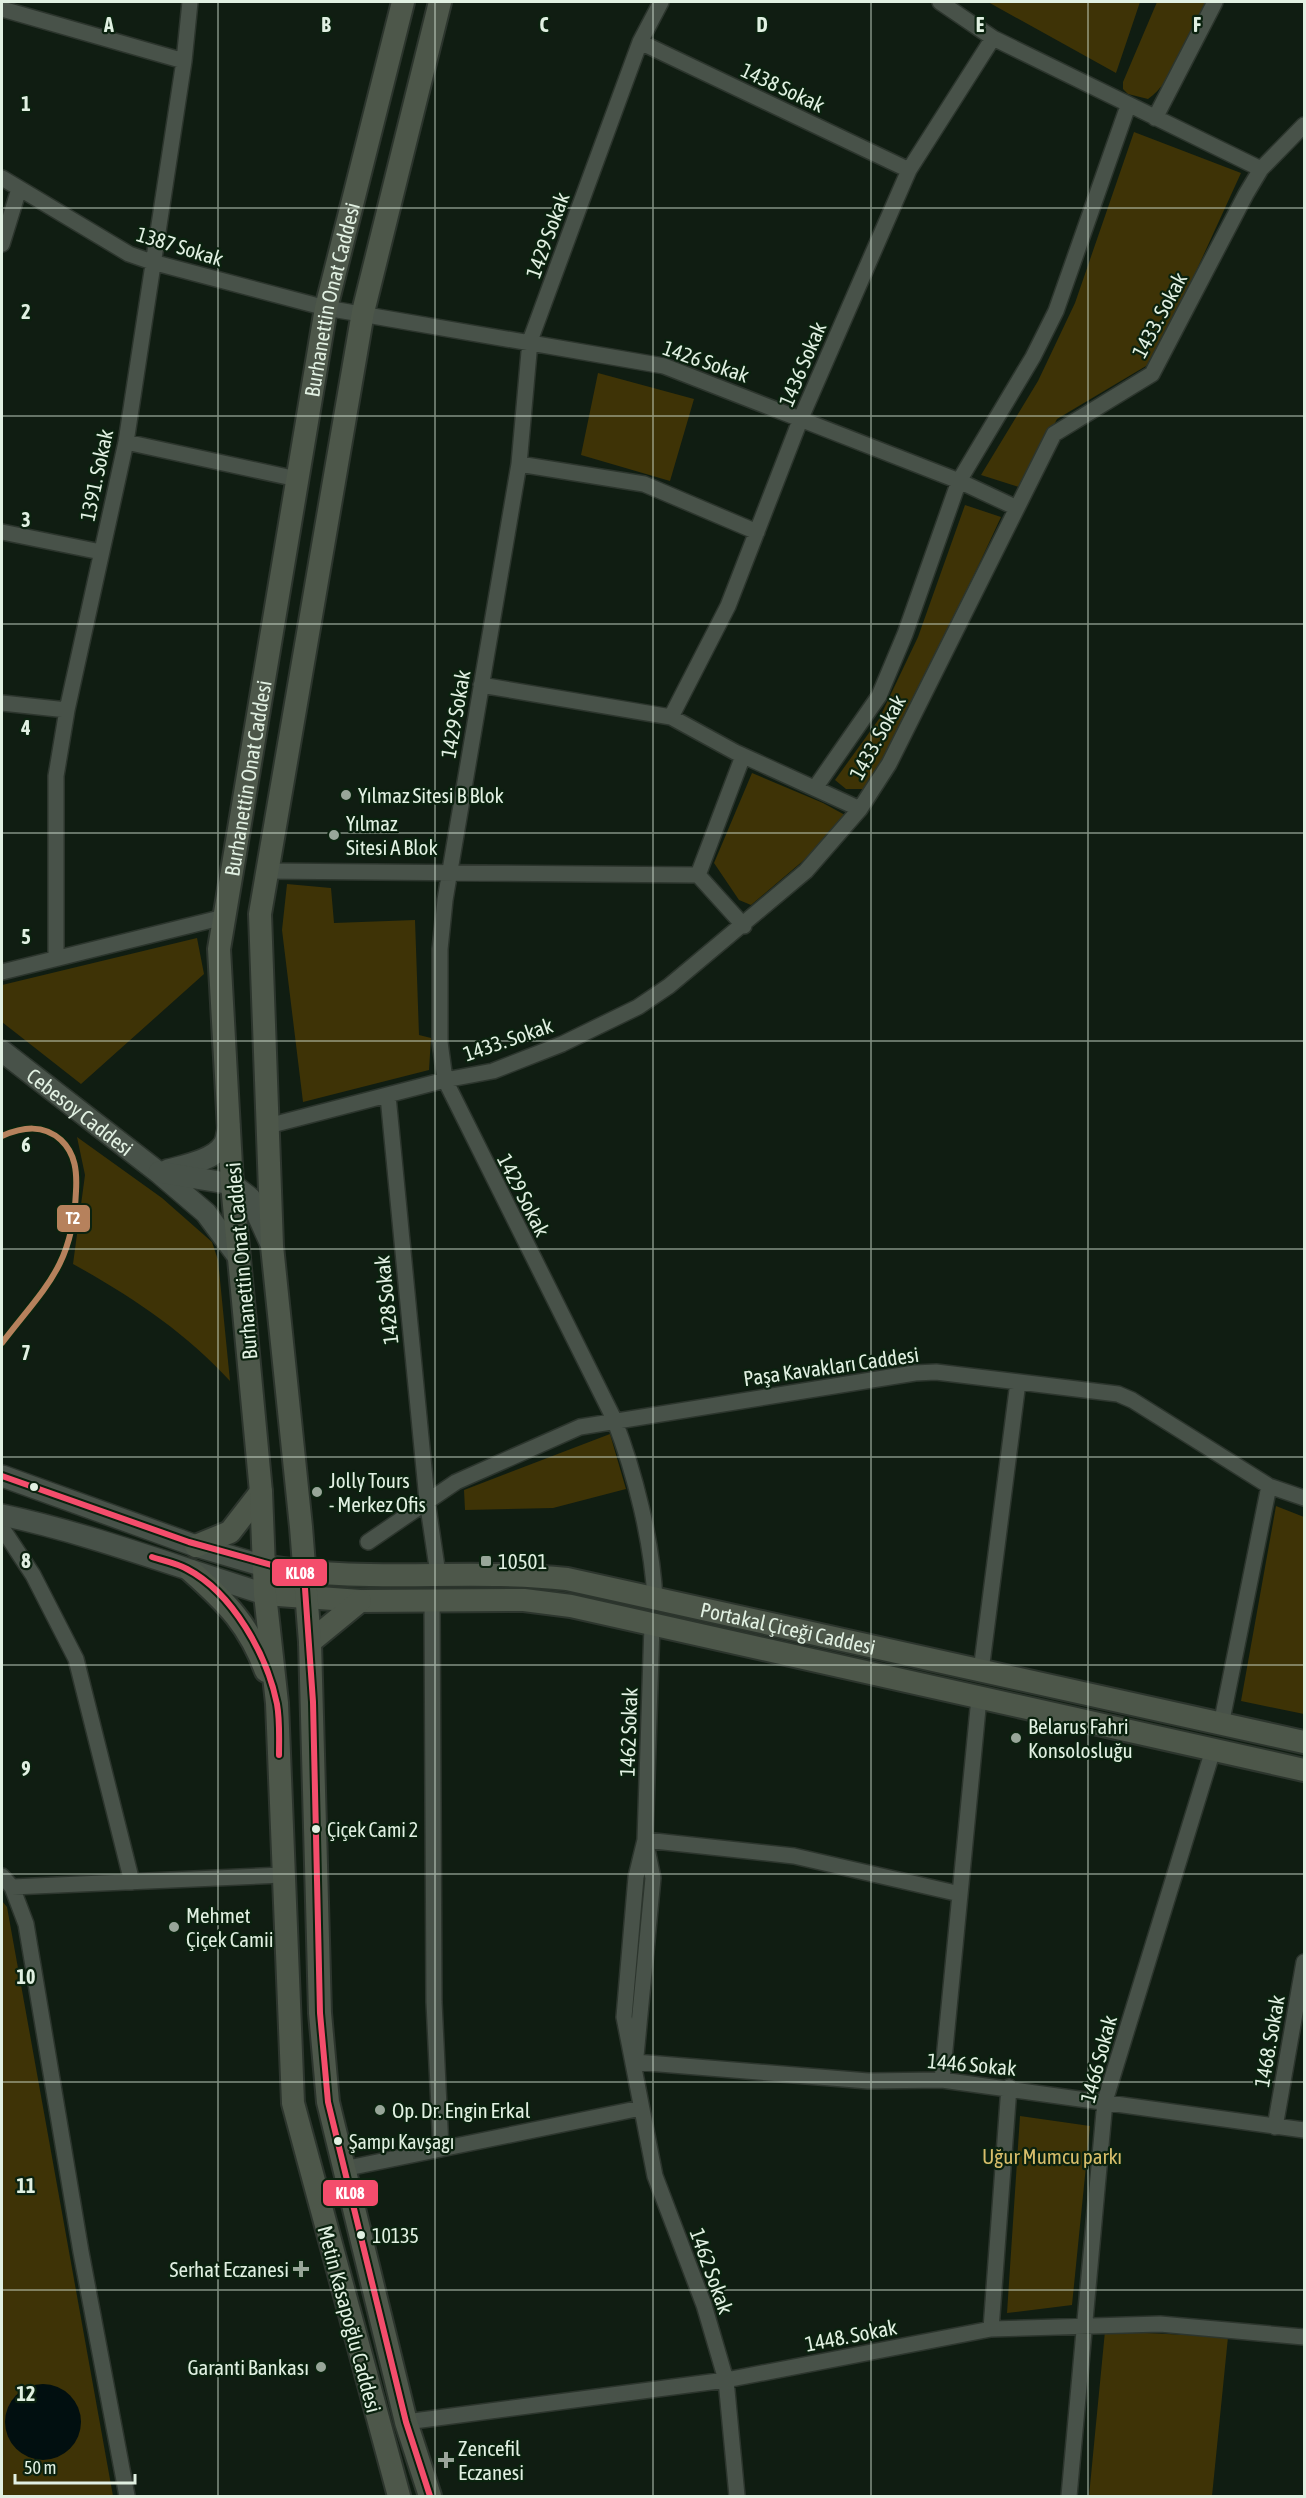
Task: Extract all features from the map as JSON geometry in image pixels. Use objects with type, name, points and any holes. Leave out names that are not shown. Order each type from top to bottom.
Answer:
[{"type":"main road","name":"Burhanettin Onat Caddesi","points":[[264,1566],[261,1492],[232,1184],[219,949],[326,308],[403,2]]},
{"type":"main road","name":"Burhanettin Onat Caddesi","points":[[304,1569],[272,1246],[260,914],[363,312],[440,2]]},
{"type":"main road","name":"Cebesoy Caddesi","points":[[2,1051],[158,1172],[206,1213],[240,1259]]},
{"type":"main road","points":[[158,1172],[188,1166],[213,1154],[223,1145],[230,1120]]},
{"type":"main road","points":[[158,1172],[232,1184],[250,1198],[272,1246]]},
{"type":"main road","points":[[2,1476],[196,1546],[264,1566]]},
{"type":"main road","points":[[196,1546],[230,1532],[261,1492]]},
{"type":"main road","points":[[2,1515],[59,1527],[113,1543],[265,1594]]},
{"type":"main road","points":[[301,1527],[311,1546],[328,1563],[356,1574]]},
{"type":"main road","name":"Portakal Çiceği Caddesi","points":[[264,1566],[356,1574],[528,1574],[567,1579],[1305,1742]]},
{"type":"main road","name":"Metin Kasapoğlu Caddesi","points":[[264,1566],[277,1703],[293,2103],[399,2496]]},
{"type":"main road","name":"Metin Kasapoğlu Caddesi","points":[[304,1569],[310,1642],[320,2013],[328,2102],[406,2422],[430,2496]]},
{"type":"main road","points":[[191,1571],[230,1606],[246,1627],[259,1652],[277,1703]]},
{"type":"main road","name":"Portakal Çiceği Caddesi","points":[[265,1594],[360,1601],[524,1600],[571,1606],[1305,1770]]},
{"type":"main road","points":[[310,1642],[360,1601]]},
{"type":"street","name":"1391. Sokak","points":[[56,958],[56,776],[67,710],[100,552],[126,442],[184,61],[190,2]]},
{"type":"street","name":"1429 Sokak","points":[[655,1599],[654,1570],[631,1471],[614,1419],[445,1080],[440,1042],[440,949],[448,874],[519,464],[530,341],[640,42],[661,2]]},
{"type":"street","points":[[939,2],[993,38],[1261,170]]},
{"type":"street","points":[[1155,118],[1215,2]]},
{"type":"street","points":[[2,9],[184,61]]},
{"type":"street","name":"1436 Sokak","points":[[670,717],[728,606],[801,418],[909,170],[993,38]]},
{"type":"street","name":"1438 Sokak","points":[[640,42],[909,170]]},
{"type":"street","points":[[815,788],[879,696],[905,634],[959,481],[1033,357],[1056,311],[1128,106]]},
{"type":"street","name":"1433. Sokak","points":[[268,1126],[445,1080],[493,1071],[562,1044],[638,1007],[669,987],[744,926],[806,871],[860,809],[890,764],[1054,434],[1152,374],[1246,194],[1261,170],[1305,125]]},
{"type":"street","name":"1387 Sokak","points":[[2,178],[129,254],[326,308],[363,312]]},
{"type":"street","points":[[2,244],[19,189]]},
{"type":"street","name":"1426 Sokak","points":[[363,312],[664,366],[959,481],[1017,508]]},
{"type":"street","points":[[126,442],[297,479]]},
{"type":"street","points":[[519,464],[644,484],[757,532]]},
{"type":"street","points":[[2,532],[100,552]]},
{"type":"street","points":[[481,685],[670,717],[743,756],[860,809]]},
{"type":"street","points":[[2,703],[67,710]]},
{"type":"street","points":[[698,875],[743,756]]},
{"type":"street","points":[[266,871],[698,875],[744,926]]},
{"type":"street","points":[[2,972],[224,917]]},
{"type":"street","name":"1428 Sokak","points":[[388,1096],[427,1500],[438,1574]]},
{"type":"street","name":"Paşa Kavakları Caddesi","points":[[368,1542],[456,1482],[580,1427],[614,1419],[915,1373],[936,1372],[1118,1394],[1132,1400],[1269,1486],[1305,1498]]},
{"type":"street","points":[[981,1671],[1018,1382]]},
{"type":"street","points":[[1221,1725],[1269,1486]]},
{"type":"street","points":[[2,1528],[33,1575],[76,1659],[132,1882]]},
{"type":"street","points":[[432,1602],[434,1991],[441,2149]]},
{"type":"street","name":"1462 Sokak","points":[[652,1625],[645,1840],[653,1878],[635,2062],[641,2108],[655,2176],[704,2305],[726,2380],[737,2496]]},
{"type":"street","points":[[942,2079],[979,1698]]},
{"type":"street","name":"1466 Sokak","points":[[1069,2496],[1105,2101],[1213,1750]]},
{"type":"street","points":[[645,1840],[794,1856],[960,1894]]},
{"type":"street","points":[[128,2496],[81,2252],[26,1924],[7,1882],[132,1882],[284,1875]]},
{"type":"street","name":"1468. Sokak","points":[[1275,2127],[1305,1962]]},
{"type":"street","name":"1446 Sokak","points":[[635,2062],[868,2081],[942,2079],[1305,2130]]},
{"type":"street","points":[[991,2329],[1009,2087]]},
{"type":"street","points":[[343,2169],[641,2108]]},
{"type":"street","name":"1448. Sokak","points":[[406,2422],[726,2380],[991,2329],[1160,2324],[1305,2337]]},
{"type":"green space","points":[[988,2],[1140,2],[1116,73]]},
{"type":"green space","points":[[1157,2],[1207,2],[1174,68],[1166,81],[1148,99],[1128,94],[1123,89],[1123,82]]},
{"type":"green space","points":[[1134,132],[1241,173],[1160,350],[1146,366],[1057,419],[1022,488],[981,475],[1038,381],[1075,303]]},
{"type":"green space","points":[[598,373],[694,399],[670,481],[581,455]]},
{"type":"green space","points":[[965,505],[1001,517],[882,773],[865,789],[846,789],[835,780],[879,719],[918,637]]},
{"type":"green space","points":[[752,773],[823,803],[845,815],[837,832],[751,905],[739,900],[714,863]]},
{"type":"green space","points":[[287,884],[331,888],[334,923],[415,920],[419,1035],[431,1038],[429,1070],[303,1102],[282,930]]},
{"type":"green space","points":[[197,938],[204,974],[81,1084],[2,1022],[2,985]]},
{"type":"green space","points":[[77,1137],[162,1198],[212,1242],[218,1260],[230,1381],[195,1347],[156,1316],[73,1264],[85,1175]]},
{"type":"green space","points":[[610,1434],[626,1489],[553,1508],[465,1510],[464,1490]]},
{"type":"green space","points":[[1276,1506],[1304,1517],[1304,1714],[1241,1701]]},
{"type":"green space","points":[[2,1901],[7,1907],[113,2496],[2,2496]]},
{"type":"green space","name":"Uğur Mumcu parkı","points":[[1020,2116],[1090,2126],[1072,2305],[1007,2313]]},
{"type":"green space","points":[[1105,2331],[1228,2337],[1212,2496],[1089,2496]]},
{"type":"shaded area","points":[[43,2384],[57,2387],[70,2395],[78,2408],[81,2422],[78,2436],[70,2449],[57,2457],[43,2460],[29,2457],[16,2449],[8,2436],[5,2422],[8,2408],[16,2395],[29,2387]]},
{"type":"transit line","name":"T2","points":[[2,1136],[25,1129],[47,1131],[66,1145],[73,1158],[76,1171],[74,1217],[63,1257],[44,1290],[2,1343]]},
{"type":"transit line","name":"KL08","points":[[2,1476],[189,1542],[304,1574],[313,1702],[320,2013],[328,2102],[406,2422],[430,2496]]},
{"type":"transit line","name":"KL08","points":[[152,1557],[183,1567],[204,1580],[219,1593],[246,1627],[265,1666],[277,1704],[279,1755]]},
{"type":"place","name":"Yılmaz Sitesi B Blok","points":[[346,795]]},
{"type":"place","name":"Yılmaz Sitesi A Blok","points":[[334,835]]},
{"type":"place","name":"Jolly Tours - Merkez Ofis","points":[[317,1492]]},
{"type":"place","name":"10501","points":[[486,1561]]},
{"type":"place","name":"Belarus Fahri Konsolosluğu","points":[[1016,1738]]},
{"type":"place","name":"Çiçek Cami 2","points":[[316,1829]]},
{"type":"place","name":"Mehmet Çiçek Camii","points":[[174,1927]]},
{"type":"place","name":"Op. Dr. Engin Erkal","points":[[380,2110]]},
{"type":"place","name":"Şampı Kavşagı","points":[[338,2141]]},
{"type":"place","name":"10135","points":[[361,2235]]},
{"type":"place","name":"Serhat Eczanesi","points":[[301,2269]]},
{"type":"place","name":"Garanti Bankası","points":[[321,2367]]},
{"type":"place","name":"Zencefil Eczanesi","points":[[446,2460]]}]
